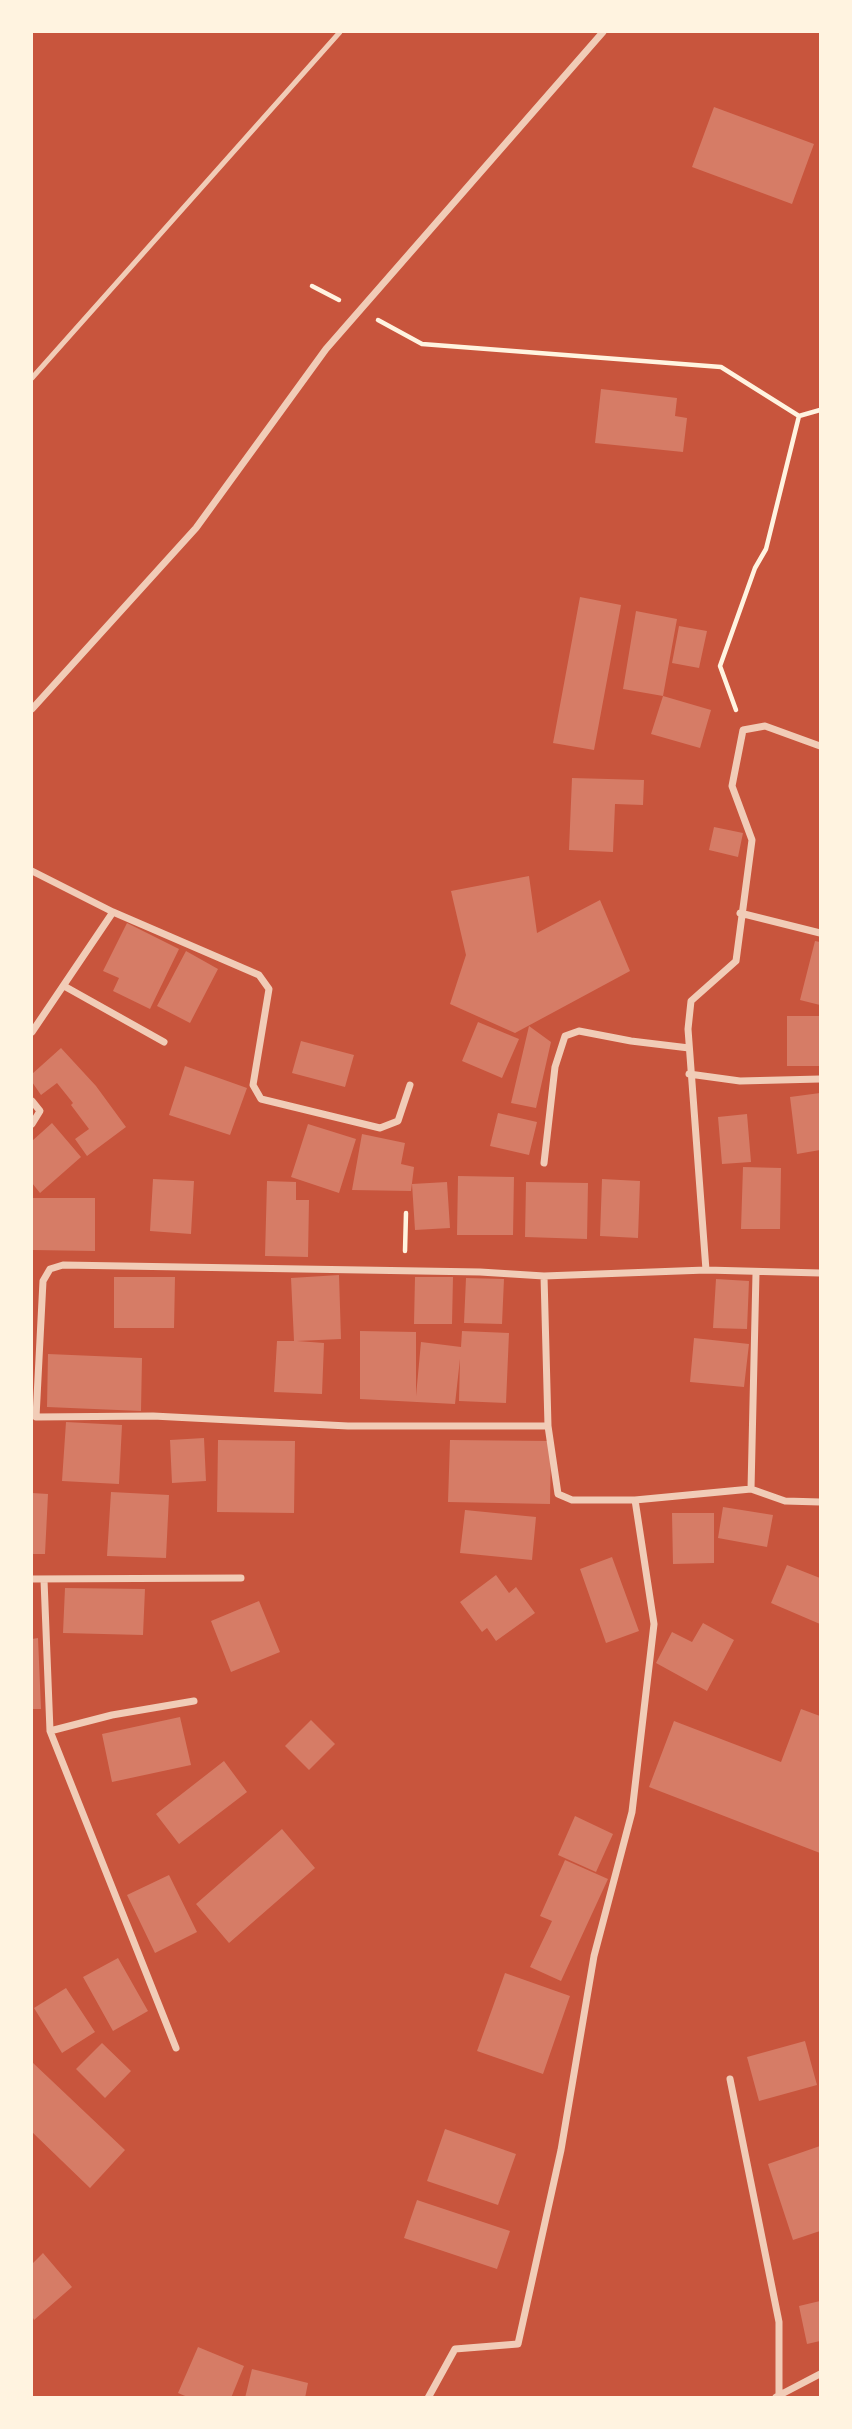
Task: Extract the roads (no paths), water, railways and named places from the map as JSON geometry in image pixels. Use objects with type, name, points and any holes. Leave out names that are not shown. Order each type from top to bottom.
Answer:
[{"type":"street","points":[[32,709],[197,528],[326,349],[603,32]]},
{"type":"street","points":[[706,1270],[703,1201],[690,1074],[691,1001],[736,961],[740,913],[752,839],[732,786],[743,730],[765,726],[821,746]]},
{"type":"street","points":[[32,871],[113,912],[258,975],[269,989],[253,1085],[261,1099],[380,1128],[398,1121],[410,1085]]},
{"type":"street","points":[[32,1032],[113,912]]},
{"type":"street","points":[[740,913],[821,933]]},
{"type":"street","points":[[64,986],[164,1042]]},
{"type":"street","points":[[544,1163],[555,1067],[565,1036],[579,1031],[689,1048]]},
{"type":"street","points":[[690,1074],[740,1081],[821,1079]]},
{"type":"street","points":[[32,1101],[40,1111],[32,1124]]},
{"type":"street","points":[[548,1426],[348,1426],[153,1416],[36,1417],[43,1281],[50,1269],[62,1265],[480,1272],[544,1276],[706,1270],[821,1273]]},
{"type":"street","points":[[751,1489],[756,1273]]},
{"type":"street","points":[[544,1276],[548,1426],[558,1494],[572,1500],[635,1500],[751,1489],[785,1500],[821,1502]]},
{"type":"street","points":[[428,2398],[455,2349],[518,2344],[561,2150],[594,1956],[632,1812],[654,1625],[635,1500]]},
{"type":"street","points":[[32,1580],[241,1578]]},
{"type":"street","points":[[44,1580],[50,1731],[176,2048]]},
{"type":"street","points":[[50,1731],[111,1715],[194,1701]]},
{"type":"street","points":[[730,2080],[779,2322],[777,2397],[821,2374]]},
{"type":"lane","points":[[32,378],[340,32]]}]
